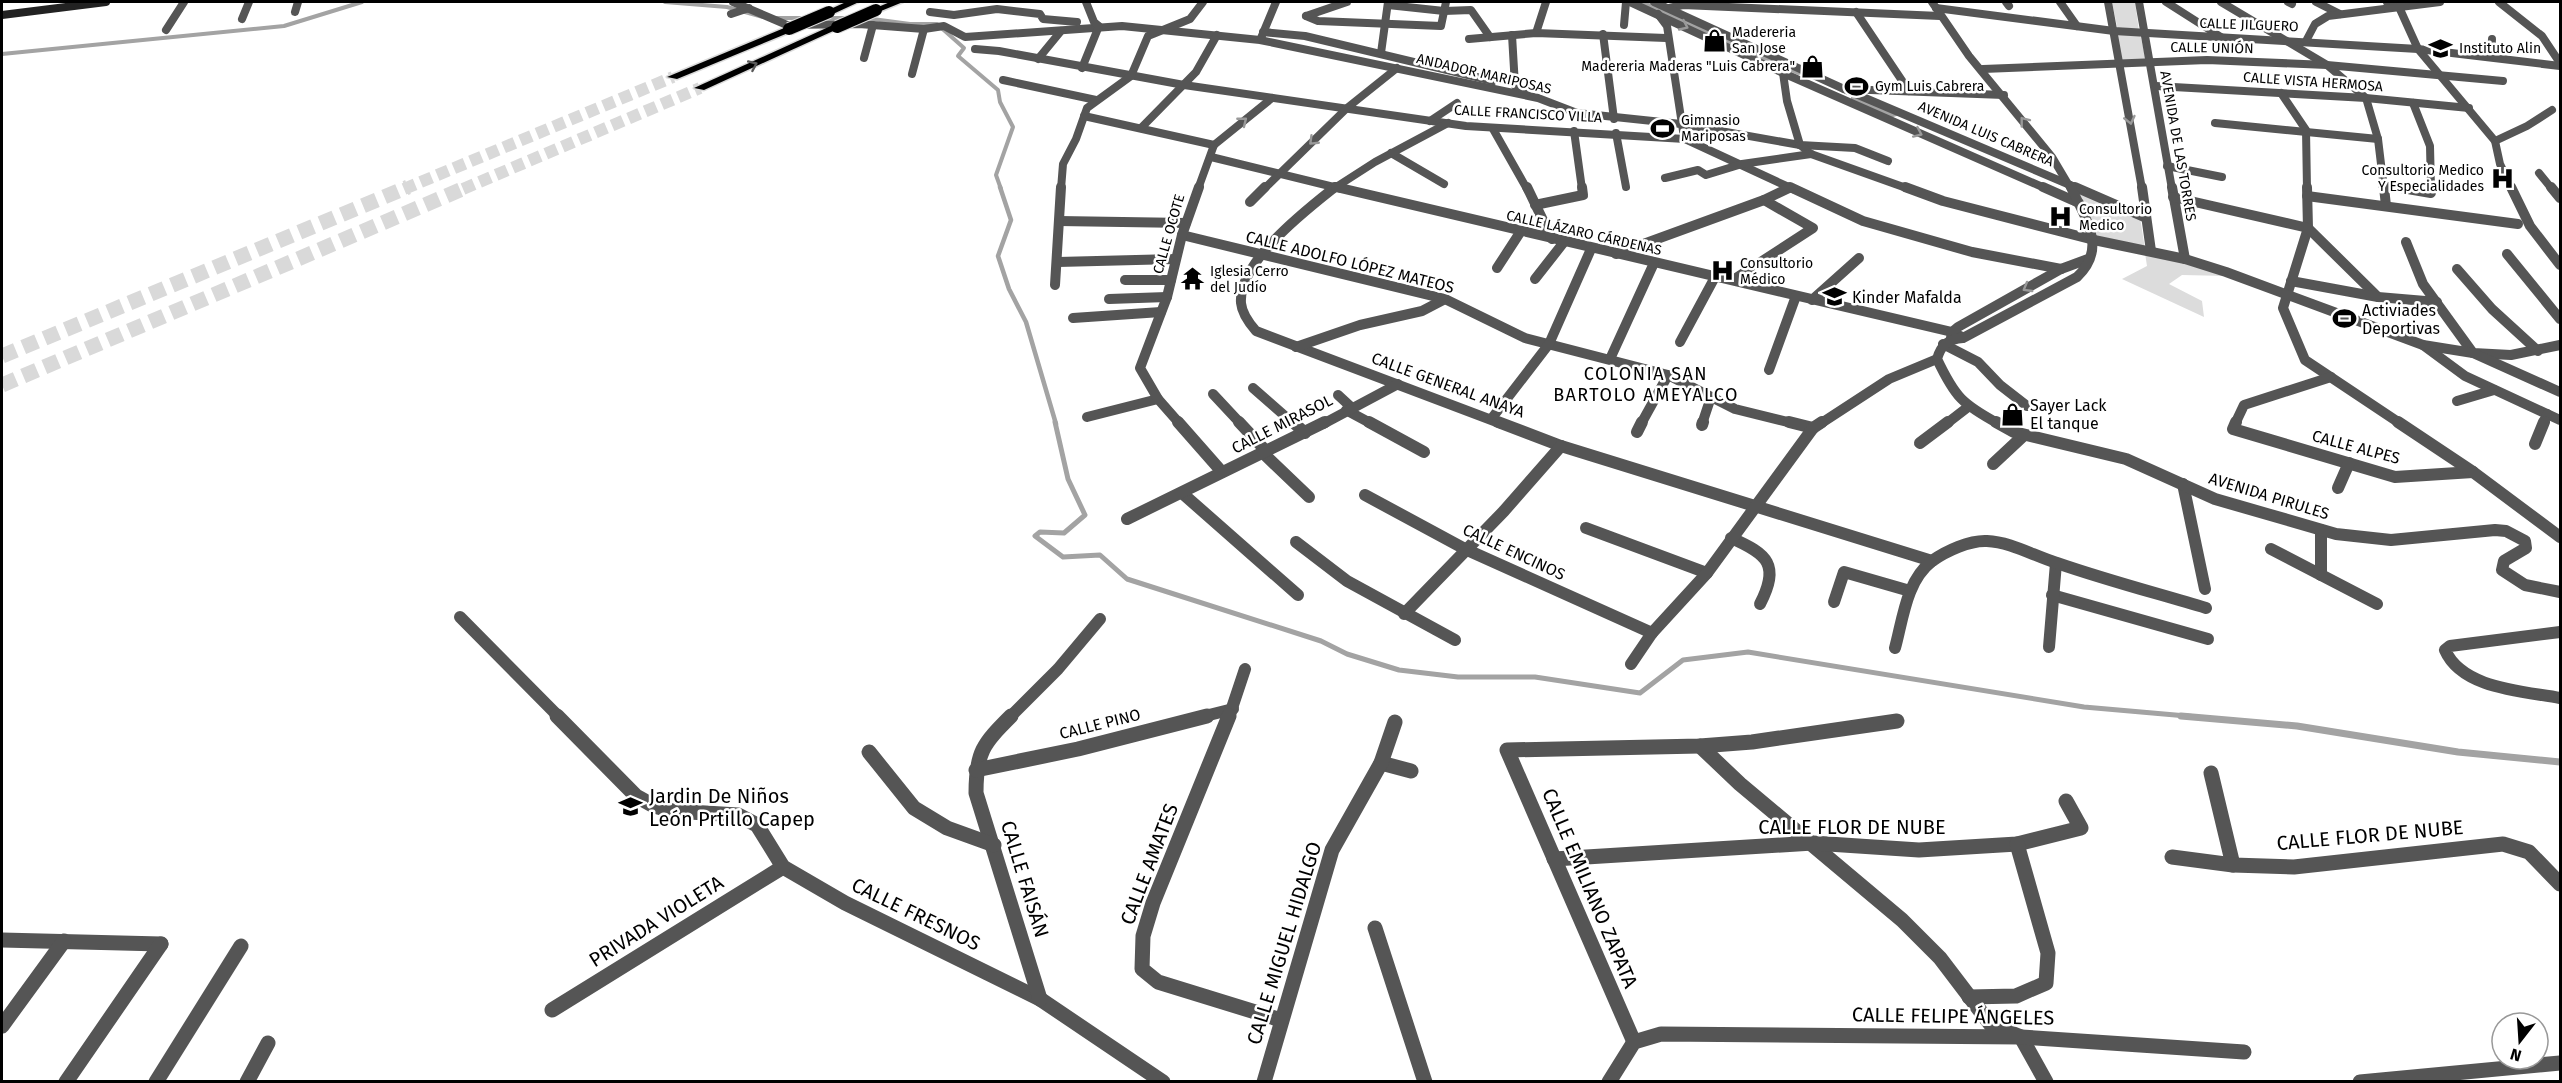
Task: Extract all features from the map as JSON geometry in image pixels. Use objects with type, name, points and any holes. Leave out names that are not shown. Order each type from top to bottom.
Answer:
[{"type":"highway","points":[[673,77],[854,2]]},
{"type":"highway","points":[[700,88],[898,2]]},
{"type":"main road","points":[[2,15],[106,2]]},
{"type":"street","points":[[48,9],[54,2]]},
{"type":"street","points":[[166,30],[184,2]]},
{"type":"street","points":[[242,19],[249,2]]},
{"type":"street","points":[[295,12],[298,2]]},
{"type":"street","points":[[733,2],[740,11],[787,25],[873,25],[924,29],[940,27],[965,37],[1061,31],[1096,24]]},
{"type":"street","points":[[1082,68],[1096,24],[1086,2]]},
{"type":"street","points":[[1055,285],[1063,164],[1087,108],[1131,76],[1145,39],[1161,29],[1190,19],[1203,2]]},
{"type":"street","points":[[1262,36],[1276,2]]},
{"type":"street","points":[[1347,2],[1306,16],[1318,21],[1441,26],[1446,2]]},
{"type":"street","points":[[1536,33],[1546,2]]},
{"type":"street","points":[[1624,25],[1628,2]]},
{"type":"street","name":"AVENIDA LUIS CABRERA","points":[[1628,2],[2079,203]]},
{"type":"street","name":"AVENIDA LUIS CABRERA","points":[[1654,2],[1844,89],[2144,217]]},
{"type":"street","points":[[1783,2],[1787,9]]},
{"type":"street","points":[[1857,2],[1860,12],[1909,91]]},
{"type":"street","points":[[2060,2],[2078,26]]},
{"type":"street","points":[[2108,2],[2117,62],[2136,146],[2144,217],[2151,252]]},
{"type":"street","name":"AVENIDA DE LAS TORRES","points":[[2139,2],[2143,33],[2156,86],[2167,166],[2185,259]]},
{"type":"street","points":[[2166,2],[2222,37]]},
{"type":"street","points":[[2221,2],[2288,39],[2327,65],[2366,98],[2378,139],[2386,206]]},
{"type":"street","points":[[2316,2],[2340,14]]},
{"type":"street","points":[[2388,2],[2399,7],[2418,49],[2495,141],[2500,164],[2530,226],[2560,265]]},
{"type":"street","points":[[2306,40],[2320,19],[2340,14],[2440,2]]},
{"type":"street","points":[[2499,2],[2542,36],[2560,65]]},
{"type":"street","points":[[1381,53],[1383,23],[1388,3],[1444,11],[1471,10],[1490,37]]},
{"type":"street","name":"CALLE JILGUERO","points":[[1669,8],[1683,3],[1860,12],[1936,9],[2114,31],[2306,40],[2491,56],[2560,65]]},
{"type":"street","points":[[1936,9],[2055,159],[2079,203],[2094,240],[2088,260],[2089,266],[2077,277],[1964,338],[1949,338]]},
{"type":"street","points":[[930,12],[954,15],[977,10],[1028,11],[1040,14],[1043,19],[1096,24]]},
{"type":"street","points":[[1658,14],[1667,26],[1666,38],[1685,140]]},
{"type":"street","points":[[1122,26],[1125,15]]},
{"type":"street","name":"ANDADOR MARIPOSAS","points":[[1096,24],[1216,35],[1305,36],[1515,86],[1538,98],[1577,113],[1614,119],[1681,124],[1800,145],[1855,148],[1888,161]]},
{"type":"street","points":[[864,58],[873,25]]},
{"type":"street","points":[[912,74],[924,29]]},
{"type":"street","points":[[1038,59],[1061,31]]},
{"type":"street","points":[[1469,39],[1536,33],[1666,38]]},
{"type":"street","points":[[1603,34],[1614,119]]},
{"type":"street","points":[[1141,128],[1196,72],[1216,35]]},
{"type":"street","points":[[1512,35],[1515,86]]},
{"type":"street","name":"ANDADOR MARIPOSAS","points":[[1262,36],[1352,59],[1538,98]]},
{"type":"street","points":[[2491,56],[2492,39]]},
{"type":"street","name":"CALLE FRANCISCO VILLA","points":[[975,49],[1184,85],[1430,121],[1493,129],[1616,132],[1685,140],[1742,164],[1836,210],[1893,230],[1972,252],[2061,269]]},
{"type":"street","points":[[1352,59],[1363,49]]},
{"type":"street","name":"CALLE UNIÓN","points":[[1983,69],[2150,61],[2327,65],[2503,81]]},
{"type":"street","points":[[1250,202],[1347,108],[1397,68]]},
{"type":"street","points":[[1783,73],[1787,101],[1800,145],[1811,154],[1943,201],[2094,240],[2185,259],[2422,345],[2473,353],[2511,355],[2560,345]]},
{"type":"street","points":[[1003,80],[1096,100]]},
{"type":"street","name":"CALLE VISTA HERMOSA","points":[[2156,86],[2366,98],[2469,108]]},
{"type":"street","points":[[1844,89],[2004,95]]},
{"type":"street","points":[[2281,93],[2306,130],[2308,228],[2299,250],[2283,308],[2305,360],[2473,472],[2560,537]]},
{"type":"street","points":[[1084,116],[1214,145],[1272,98]]},
{"type":"street","points":[[1430,121],[1457,103]]},
{"type":"street","points":[[2382,185],[2431,194],[2433,153],[2428,130],[2413,103]]},
{"type":"street","points":[[2495,141],[2527,126],[2552,110]]},
{"type":"street","points":[[1894,122],[1905,114]]},
{"type":"street","name":"CALLE GENERAL ANAYA","points":[[1448,123],[1391,153],[1335,187],[1260,255],[1243,284],[1241,299],[1245,318],[1256,331],[1296,348],[1492,418],[1561,446],[1932,561]]},
{"type":"street","points":[[2215,123],[2306,130],[2378,139]]},
{"type":"street","points":[[1493,129],[1552,239]]},
{"type":"street","points":[[1535,205],[1583,195],[1574,131]]},
{"type":"street","points":[[1616,132],[1626,187]]},
{"type":"street","name":"CALLE OCOTE","points":[[1214,145],[1182,235],[1167,297],[1140,368],[1158,399],[1222,472]]},
{"type":"street","points":[[1391,153],[1444,184]]},
{"type":"street","points":[[1665,178],[1698,170],[1706,175],[1742,164],[1811,154]]},
{"type":"street","name":"CALLE LÁZARO CÁRDENAS","points":[[1211,157],[1591,249],[1734,280],[1949,338]]},
{"type":"street","points":[[2167,166],[2222,177]]},
{"type":"street","points":[[2539,173],[2560,198]]},
{"type":"street","points":[[1615,254],[1764,200],[1789,188]]},
{"type":"street","points":[[2307,196],[2518,224]]},
{"type":"street","points":[[2173,197],[2308,228],[2378,297]]},
{"type":"street","points":[[1734,280],[1813,228],[1764,200]]},
{"type":"street","points":[[1059,221],[1186,223]]},
{"type":"street","points":[[1497,268],[1521,231]]},
{"type":"street","name":"CALLE ADOLFO LÓPEZ MATEOS","points":[[1182,235],[1445,299],[1516,334],[1668,375],[1735,410],[1813,429]]},
{"type":"street","points":[[1535,279],[1564,242]]},
{"type":"street","points":[[2406,242],[2423,284],[2473,353],[2560,392]]},
{"type":"street","points":[[1492,418],[1549,344],[1591,249]]},
{"type":"street","points":[[2507,254],[2546,305],[2560,319]]},
{"type":"street","points":[[1812,300],[1859,258]]},
{"type":"street","points":[[1058,262],[1175,259]]},
{"type":"street","points":[[1630,664],[1652,633],[1707,573],[1813,429],[1889,379],[1936,359],[1949,338],[2061,269],[2088,260]]},
{"type":"street","points":[[1610,359],[1654,263]]},
{"type":"street","points":[[2457,269],[2492,309],[2538,351]]},
{"type":"street","points":[[1680,342],[1715,277]]},
{"type":"street","points":[[1125,280],[1171,280]]},
{"type":"street","points":[[2291,282],[2378,297],[2437,302]]},
{"type":"street","points":[[1770,370],[1796,296]]},
{"type":"street","points":[[1109,299],[1167,297]]},
{"type":"street","points":[[1296,348],[1360,325],[1422,311],[1445,299]]},
{"type":"street","points":[[1073,318],[1161,312]]},
{"type":"street","points":[[1949,338],[1978,362],[2000,385],[2027,406]]},
{"type":"street","points":[[2422,345],[2465,376],[2560,420]]},
{"type":"street","name":"AVENIDA PIRULES","points":[[1936,359],[1952,390],[1968,407],[2022,437],[2126,459],[2215,499],[2321,530],[2391,540],[2495,530],[2506,531],[2525,542],[2526,548],[2504,561],[2502,570],[2525,585],[2560,592]]},
{"type":"street","points":[[1637,432],[1668,375]]},
{"type":"street","name":"CALLE ALPES","points":[[2331,377],[2244,405],[2233,429],[2395,477],[2473,472]]},
{"type":"street","name":"CALLE MIRASOL","points":[[1127,519],[1305,433],[1348,408],[1398,384]]},
{"type":"street","points":[[1253,388],[1305,433]]},
{"type":"street","points":[[2457,401],[2494,390]]},
{"type":"street","points":[[1213,394],[1264,452],[1309,497]]},
{"type":"street","points":[[1338,395],[1348,408],[1424,453]]},
{"type":"street","points":[[1702,424],[1711,397]]},
{"type":"street","points":[[1087,417],[1158,399]]},
{"type":"street","points":[[1920,443],[1968,407]]},
{"type":"street","points":[[2535,444],[2547,414]]},
{"type":"street","points":[[1993,464],[2022,437]]},
{"type":"street","points":[[1404,614],[1519,498],[1561,446]]},
{"type":"street","points":[[2338,488],[2349,463]]},
{"type":"street","points":[[2183,484],[2205,589]]},
{"type":"street","points":[[1182,493],[1298,595]]},
{"type":"street","name":"CALLE ENCINOS","points":[[1365,495],[1466,549],[1652,633]]},
{"type":"street","points":[[1586,528],[1707,573]]},
{"type":"street","points":[[2321,530],[2321,575]]},
{"type":"street","points":[[1731,538],[1760,550],[1767,560],[1771,572],[1768,591],[1760,604]]},
{"type":"street","points":[[1296,542],[1347,581],[1455,640]]},
{"type":"street","points":[[1895,648],[1910,591],[1932,561],[1966,544],[1987,542],[2029,551],[2056,563],[2206,608]]},
{"type":"street","points":[[2271,549],[2377,604]]},
{"type":"street","points":[[2049,647],[2056,563]]},
{"type":"street","points":[[1834,602],[1844,572],[1910,591]]},
{"type":"street","points":[[2052,595],[2208,639]]},
{"type":"street","name":"CALLE FRESNOS","points":[[460,618],[636,796],[654,806],[674,811],[738,816],[757,825],[783,867],[845,903],[1040,999],[1163,1082]]},
{"type":"street","points":[[976,770],[979,755],[986,741],[1058,669],[1100,619]]},
{"type":"street","points":[[2560,632],[2450,646],[2445,650],[2451,663],[2485,681],[2560,698]]},
{"type":"street","name":"CALLE AMATES","points":[[1245,669],[1233,709],[1153,907],[1139,949],[1142,969],[1158,982],[1281,1020]]},
{"type":"street","name":"CALLE PINO","points":[[976,770],[1078,749],[1233,709]]},
{"type":"street","points":[[1700,746],[1897,721]]},
{"type":"street","name":"CALLE MIGUEL HIDALGO","points":[[1264,1082],[1332,850],[1381,763],[1395,722]]},
{"type":"street","points":[[1700,746],[1740,784],[1902,920],[1940,958],[1991,1025],[2021,1037],[2046,1082]]},
{"type":"street","name":"CALLE EMILIANO ZAPATA","points":[[1634,1042],[1507,750],[1700,746]]},
{"type":"street","points":[[869,752],[915,808],[947,828],[994,845]]},
{"type":"street","points":[[1381,763],[1411,771]]},
{"type":"street","name":"CALLE FAISÁN","points":[[976,770],[976,794],[994,845],[1040,999]]},
{"type":"street","points":[[2211,773],[2233,865]]},
{"type":"street","name":"CALLE FLOR DE NUBE","points":[[1554,859],[1813,843],[1919,850],[2017,844],[2080,828],[2066,801]]},
{"type":"street","points":[[1969,997],[2016,996],[2046,983],[2048,953],[2017,844]]},
{"type":"street","name":"CALLE FLOR DE NUBE","points":[[2172,857],[2233,865],[2294,867],[2503,844],[2518,845],[2534,854],[2560,884]]},
{"type":"street","name":"PRIVADA VIOLETA","points":[[552,1010],[783,867]]},
{"type":"street","points":[[1375,928],[1425,1082]]},
{"type":"street","points":[[2,940],[161,944],[66,1082]]},
{"type":"street","points":[[2,1026],[64,941]]},
{"type":"street","points":[[156,1082],[241,946]]},
{"type":"street","name":"CALLE FELIPE ÁNGELES","points":[[1634,1042],[1661,1034],[2021,1037],[2244,1052]]},
{"type":"street","points":[[1609,1082],[1634,1042]]},
{"type":"street","points":[[247,1082],[268,1043]]},
{"type":"street","points":[[2360,1082],[2560,1063]]},
{"type":"shaded area","points":[[2112,2],[2135,2],[2139,31],[2118,31]]},
{"type":"shaded area","points":[[2117,33],[2140,34],[2146,60],[2120,62]]},
{"type":"shaded area","points":[[2078,190],[2140,217],[2145,249],[2097,239]]},
{"type":"shaded area","points":[[2145,253],[2182,261],[2228,276],[2182,275],[2169,284],[2202,301],[2204,317],[2122,279],[2147,266]]},
{"type":"waterway","points":[[2,54],[284,26],[362,2]]},
{"type":"waterway","points":[[665,2],[727,7],[763,17]]},
{"type":"waterway","points":[[1639,2],[1802,73]]},
{"type":"waterway","points":[[775,18],[805,18]]},
{"type":"waterway","points":[[823,18],[850,18]]},
{"type":"waterway","points":[[865,18],[910,24],[937,24],[964,48],[958,56],[998,90],[1000,102],[1013,127],[996,175],[1001,189]]},
{"type":"waterway","points":[[1855,97],[1894,115]]},
{"type":"waterway","points":[[1000,187],[1011,220],[998,256],[1009,289],[1026,322],[1056,424]]},
{"type":"waterway","points":[[1055,422],[1068,479],[1085,515],[1064,533],[1040,532],[1035,536],[1063,557],[1100,555],[1127,579],[1321,641],[1347,654],[1399,670],[1458,677],[1535,677],[1640,693],[1683,660],[1748,652],[2084,707],[2198,717]]},
{"type":"waterway","points":[[2181,716],[2297,726],[2458,752],[2560,762]]},
{"type":"tunnel","points":[[404,189],[673,77]]},
{"type":"tunnel","points":[[463,189],[700,88]]},
{"type":"tunnel","points":[[2,356],[408,187]]},
{"type":"tunnel","points":[[2,385],[467,187]]},
{"type":"place","name":"Madereria San Jose","points":[[1714,40]]},
{"type":"place","name":"Instituto Alin","points":[[2441,48]]},
{"type":"place","name":"Madereria Maderas \"Luis Cabrera\"","points":[[1813,66]]},
{"type":"place","name":"Gym Luis Cabrera","points":[[1857,86]]},
{"type":"place","name":"Gimnasio Mariposas","points":[[1663,128]]},
{"type":"place","name":"Consultorio Medico Y Especialidades","points":[[2502,178]]},
{"type":"place","name":"Consultorio Medico","points":[[2061,217]]},
{"type":"place","name":"Consultorio Médico","points":[[1722,271]]},
{"type":"place","name":"Iglesia Cerro del Judío","points":[[1192,279]]},
{"type":"place","name":"Kinder Mafalda","points":[[1834,297]]},
{"type":"place","name":"Activiades Deportivas","points":[[2344,319]]},
{"type":"place","name":"Sayer Lack El tanque","points":[[2012,414]]},
{"type":"place","name":"Jardin De Niños León Prtillo Capep","points":[[631,807]]},
{"type":"district","name":"COLONIA SAN BARTOLO AMEYALCO","points":[[1646,384]]}]
